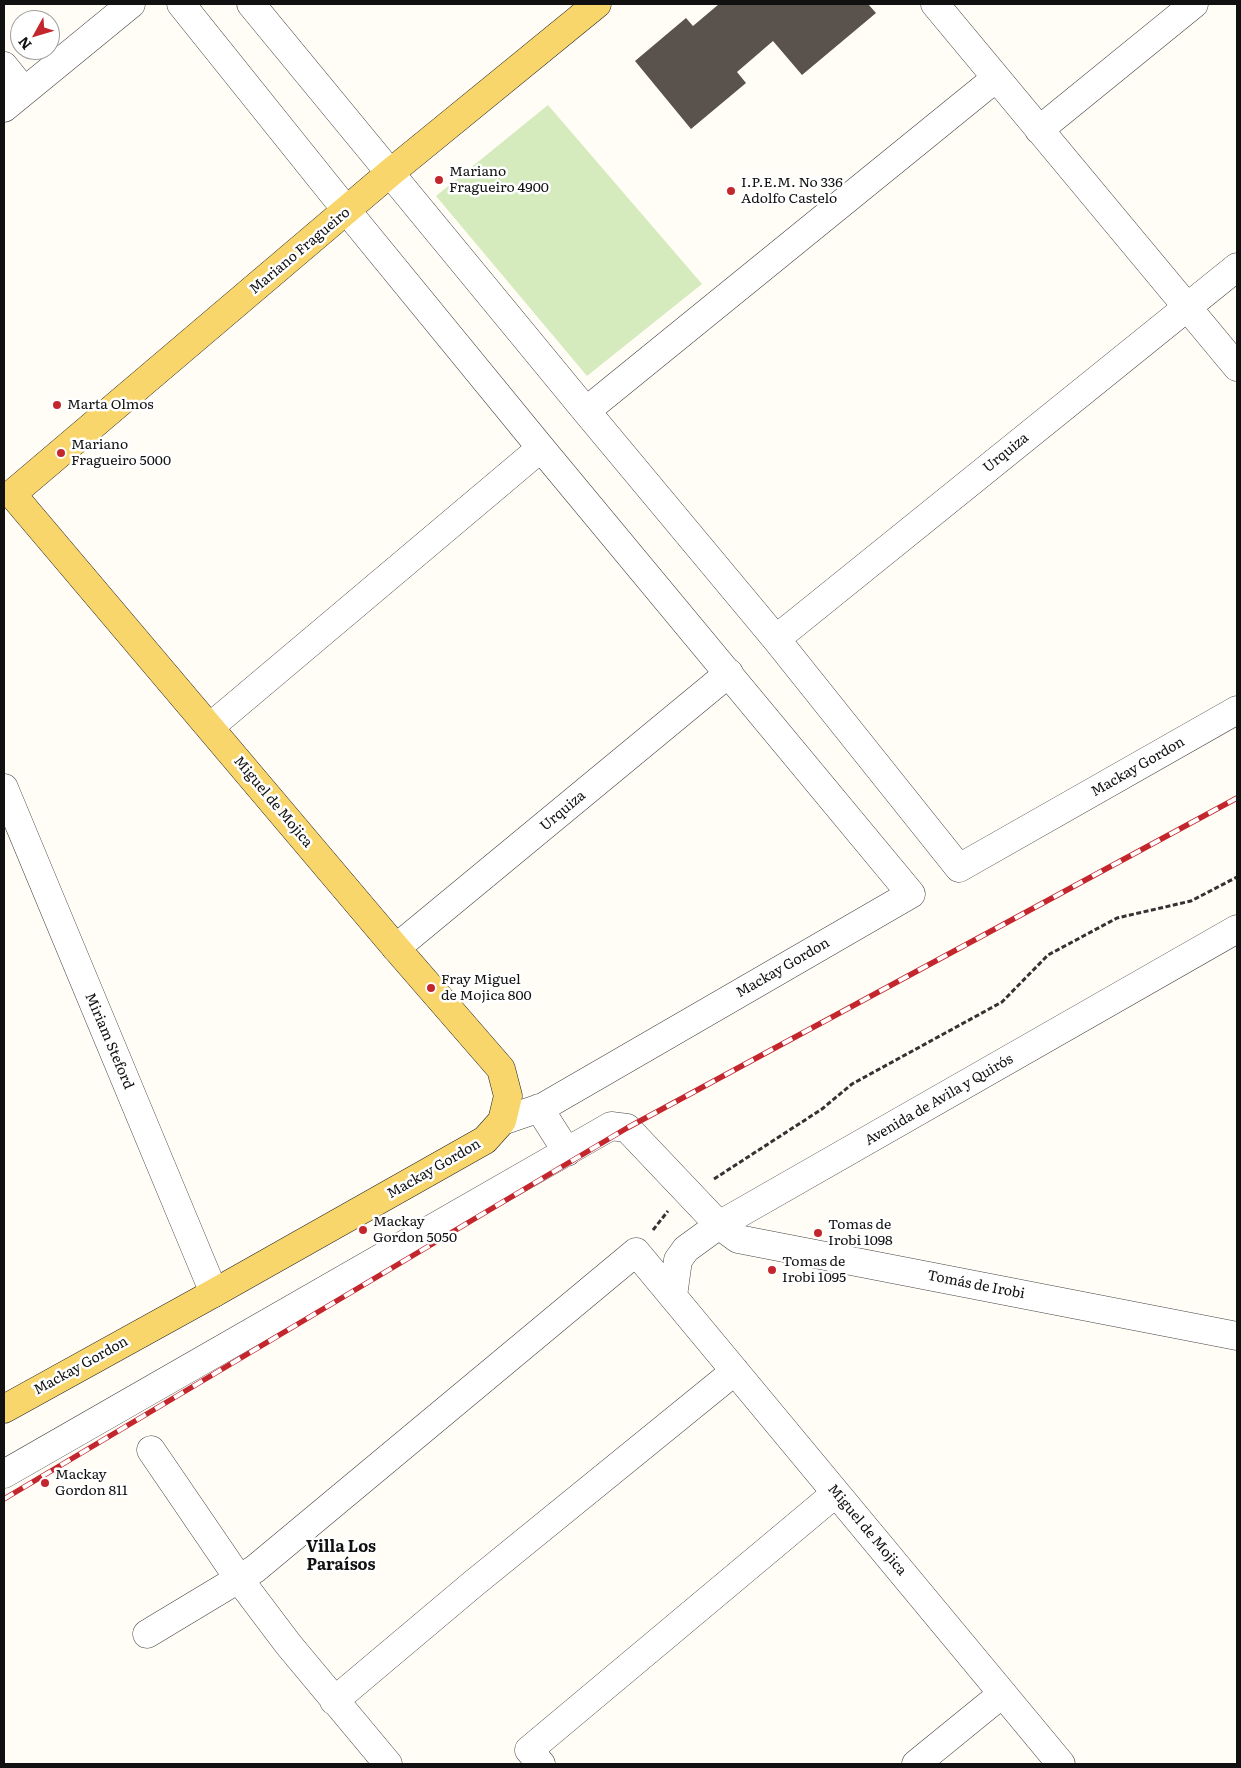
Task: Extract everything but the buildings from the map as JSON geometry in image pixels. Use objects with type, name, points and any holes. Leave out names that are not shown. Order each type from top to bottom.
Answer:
[{"type":"main road","name":"Mariano Fragueiro","points":[[7,493],[597,4]]},
{"type":"main road","name":"Miguel de Mojica","points":[[7,493],[210,727],[500,1068],[508,1096],[502,1121]]},
{"type":"main road","name":"Mackay Gordon","points":[[4,1409],[486,1140],[502,1121]]},
{"type":"street","points":[[4,66],[14,99],[131,4]]},
{"type":"street","points":[[181,4],[541,448],[729,673]]},
{"type":"street","points":[[251,4],[776,639]]},
{"type":"street","points":[[935,4],[1237,367]]},
{"type":"street","points":[[1039,130],[1194,4]]},
{"type":"street","points":[[586,411],[996,78]]},
{"type":"street","name":"Urquiza","points":[[776,639],[1237,267]]},
{"type":"street","points":[[210,727],[541,448]]},
{"type":"street","name":"Mackay Gordon","points":[[776,639],[960,868],[1237,710]]},
{"type":"street","name":"Urquiza","points":[[396,948],[729,673]]},
{"type":"street","name":"Mackay Gordon","points":[[502,1121],[538,1108],[911,894],[729,673]]},
{"type":"street","name":"Miriam Steford","points":[[4,788],[214,1293]]},
{"type":"street","name":"Avenida de Avila y Quirós","points":[[673,1296],[678,1260],[686,1249],[719,1225],[1237,929]]},
{"type":"street","points":[[538,1108],[567,1152]]},
{"type":"street","name":"Tomás de Irobi","points":[[4,1474],[611,1126],[627,1128],[719,1225],[738,1239],[1237,1336]]},
{"type":"street","points":[[147,1634],[255,1569],[636,1252]]},
{"type":"street","name":"Miguel de Mojica","points":[[636,1252],[1061,1764]]},
{"type":"street","points":[[334,1701],[473,1584],[734,1371]]},
{"type":"street","points":[[151,1450],[238,1579],[334,1701],[388,1764]]},
{"type":"street","points":[[535,1757],[836,1493]]},
{"type":"street","points":[[916,1764],[1002,1694]]},
{"type":"path","points":[[636,1252],[670,1207],[822,1109],[852,1084],[1002,1002],[1048,954],[1117,918],[1191,901],[1237,877]]},
{"type":"green space","points":[[548,105],[702,284],[587,376],[436,196]]},
{"type":"railway","points":[[4,1499],[627,1128],[1237,798]]},
{"type":"place","name":"Mariano Fragueiro 4900","points":[[439,180]]},
{"type":"place","name":"I.P.E.M. No 336 Adolfo Castelo","points":[[731,191]]},
{"type":"place","name":"Marta Olmos","points":[[57,405]]},
{"type":"place","name":"Mariano Fragueiro 5000","points":[[61,453]]},
{"type":"place","name":"Fray Miguel de Mojica 800","points":[[431,988]]},
{"type":"place","name":"Mackay Gordon 5050","points":[[363,1230]]},
{"type":"place","name":"Tomas de Irobi 1098","points":[[818,1233]]},
{"type":"place","name":"Tomas de Irobi 1095","points":[[772,1270]]},
{"type":"place","name":"Mackay Gordon 811","points":[[45,1483]]},
{"type":"district","name":"Villa Los Paraísos","points":[[341,1556]]}]
